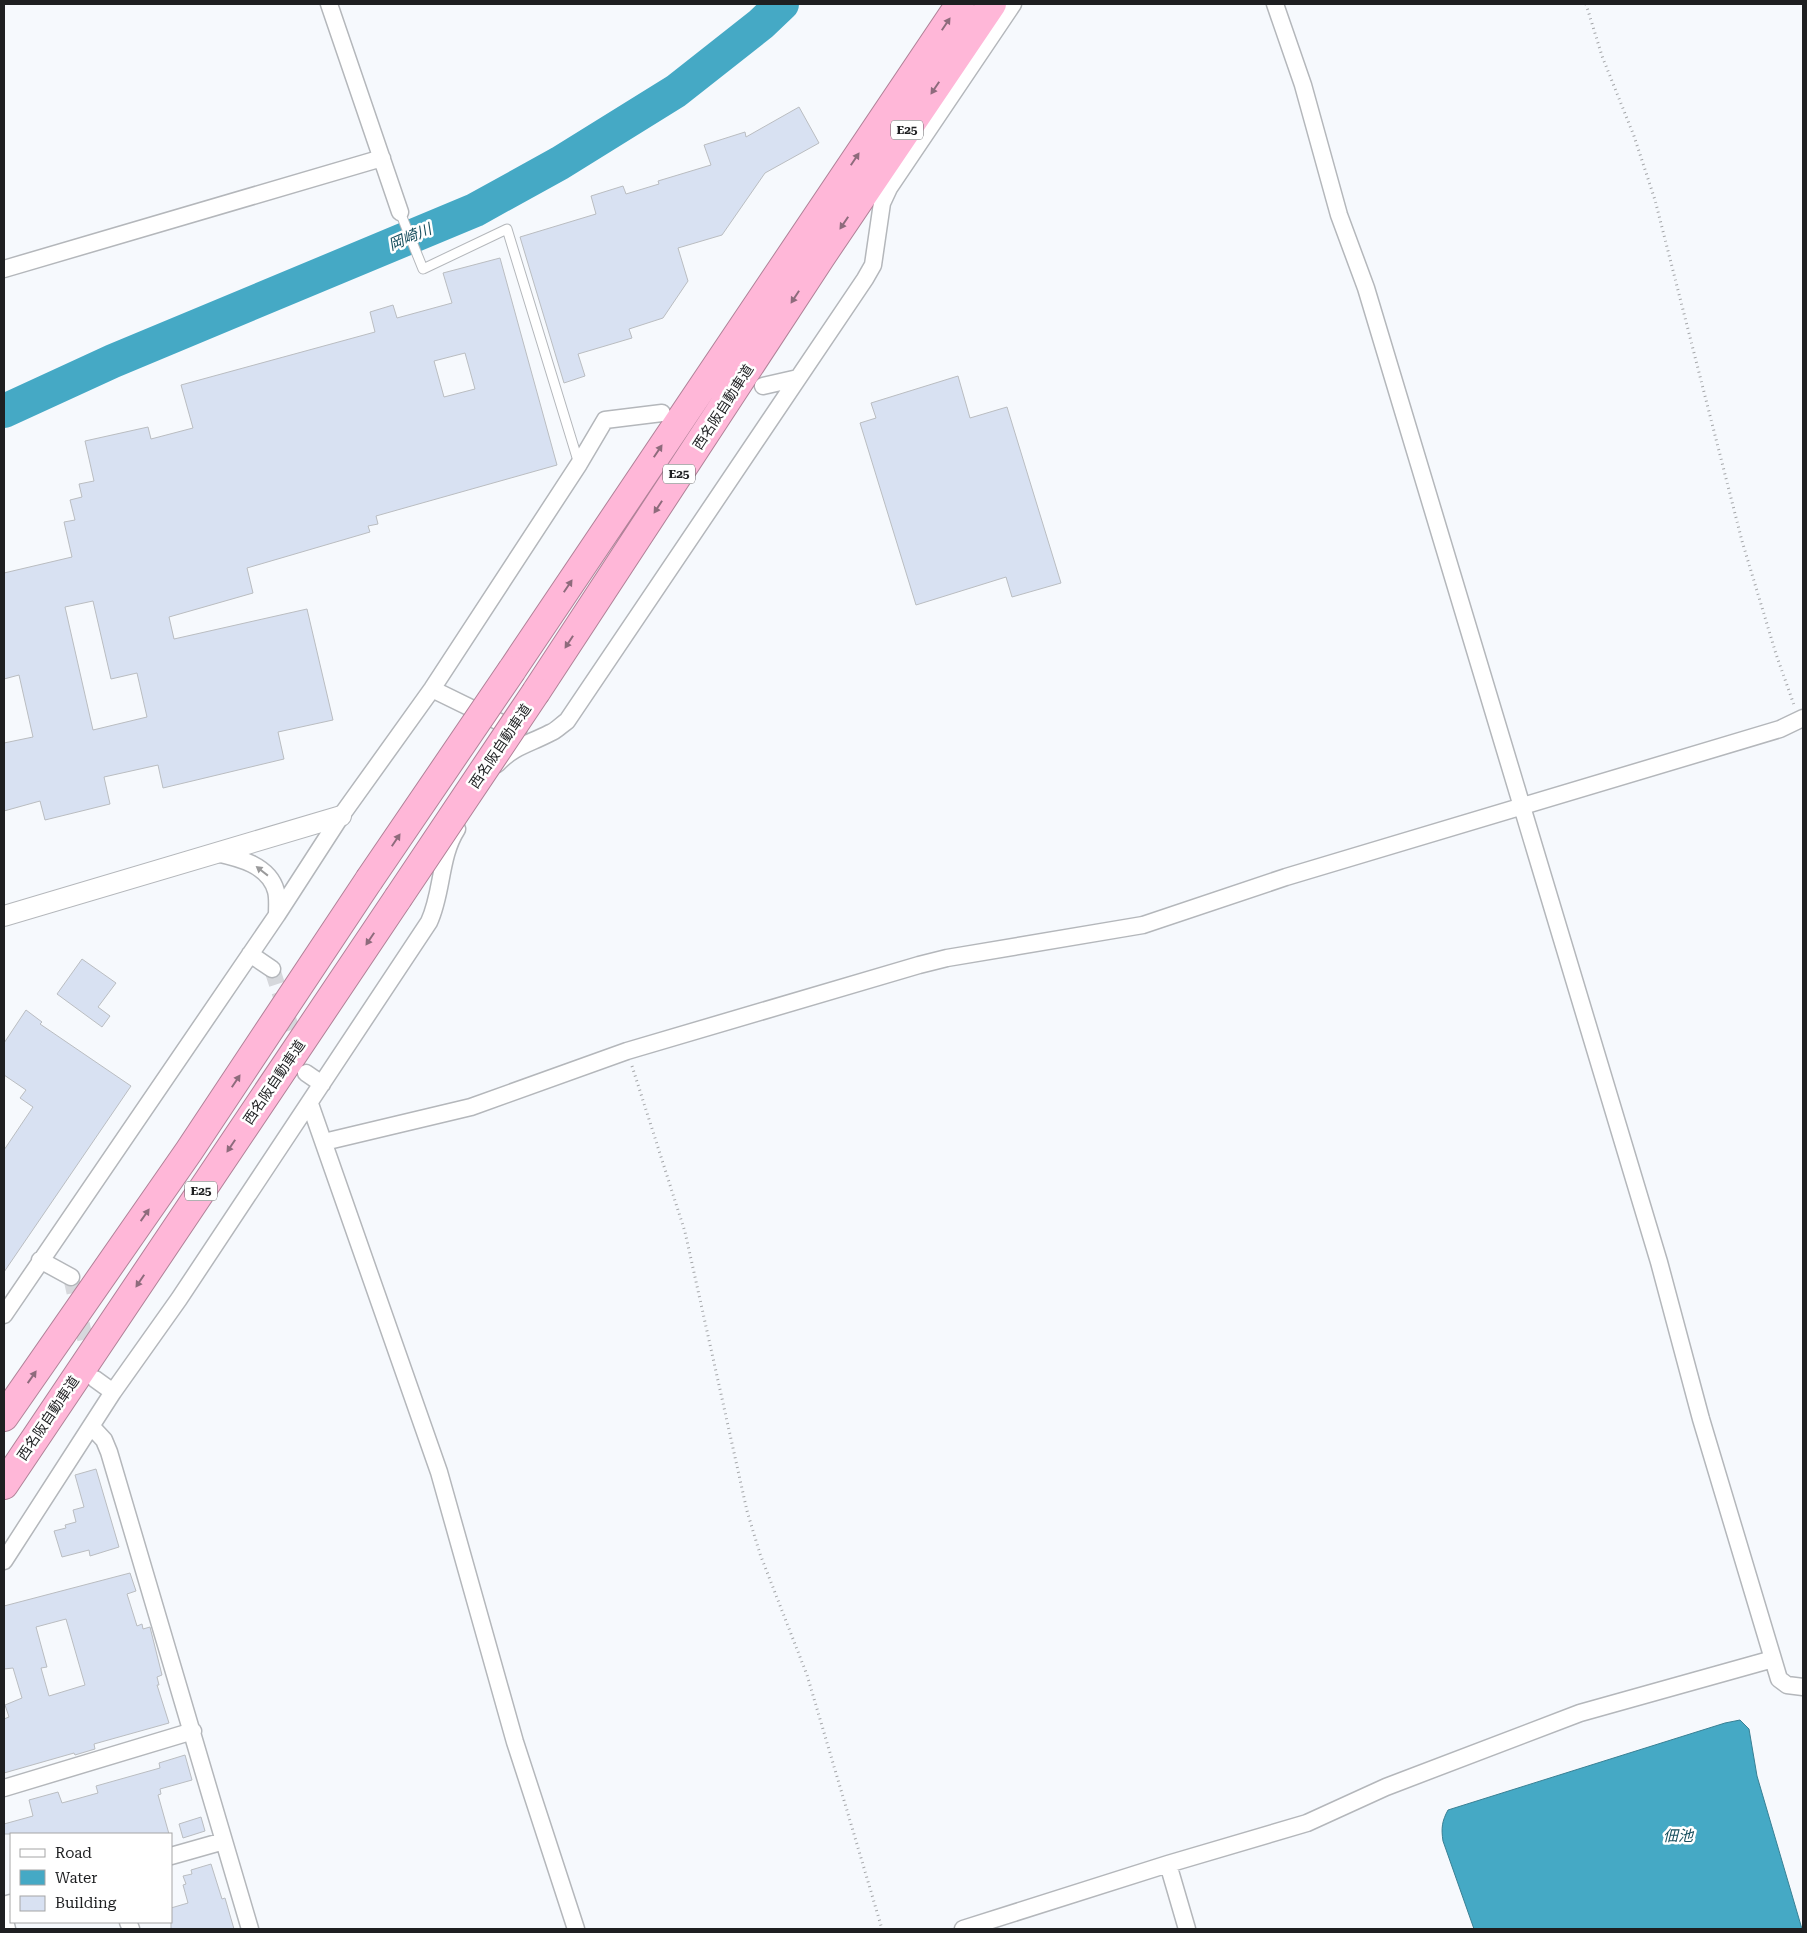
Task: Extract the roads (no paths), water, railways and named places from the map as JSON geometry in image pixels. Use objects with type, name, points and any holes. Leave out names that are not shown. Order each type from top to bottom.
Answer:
[{"type":"highway","name":"西名阪自動車道","points":[[4,1417],[190,1151],[369,880],[960,4]]},
{"type":"highway","name":"西名阪自動車道","points":[[4,1484],[536,692],[821,256],[992,4]]},
{"type":"street","points":[[329,4],[400,212]]},
{"type":"street","points":[[4,1561],[113,1392],[179,1299],[429,922],[438,896],[446,853],[453,836],[497,764],[507,753],[552,732],[567,721],[873,265],[882,203],[889,188],[1012,4]]},
{"type":"street","points":[[1274,4],[1303,85],[1339,215],[1366,288],[1659,1262],[1693,1393],[1779,1679],[1787,1685],[1803,1687]]},
{"type":"street","points":[[4,269],[382,158]]},
{"type":"street","points":[[763,386],[798,378]]},
{"type":"street","points":[[4,1315],[277,915],[341,816],[432,689],[579,464],[605,420],[662,413]]},
{"type":"street","points":[[432,689],[536,740]]},
{"type":"street","points":[[324,1142],[472,1107],[627,1051],[919,965],[947,958],[1143,925],[1286,877],[1780,729],[1802,719]]},
{"type":"street","points":[[4,916],[341,816]]},
{"type":"street","points":[[216,853],[246,861],[267,874],[276,892],[277,915]]},
{"type":"street","points":[[250,954],[272,968]]},
{"type":"street","points":[[306,1073],[322,1084]]},
{"type":"street","points":[[310,1104],[439,1472],[515,1742],[576,1929]]},
{"type":"street","points":[[40,1260],[71,1278]]},
{"type":"street","points":[[94,1379],[113,1392]]},
{"type":"street","points":[[92,1426],[104,1440],[110,1452],[250,1929]]},
{"type":"street","points":[[963,1929],[1168,1864],[1307,1823],[1386,1787],[1580,1713],[1773,1659]]},
{"type":"street","points":[[4,1788],[193,1731]]},
{"type":"street","points":[[172,1856],[224,1841]]},
{"type":"street","points":[[1168,1864],[1187,1929]]},
{"type":"street","points":[[4,1917],[8,1929]]},
{"type":"lane","points":[[400,212],[424,269],[507,229],[579,464]]},
{"type":"water","name":"佃池","points":[[1740,1720],[1749,1729],[1757,1776],[1802,1929],[1474,1929],[1443,1841],[1442,1825],[1448,1810],[1725,1723]]},
{"type":"waterway","name":"岡崎川","points":[[4,411],[113,361],[475,210],[560,163],[676,91],[761,24],[782,4]]},
{"type":"tunnel","points":[[272,969],[299,1052]]},
{"type":"tunnel","points":[[71,1277],[90,1360]]}]
